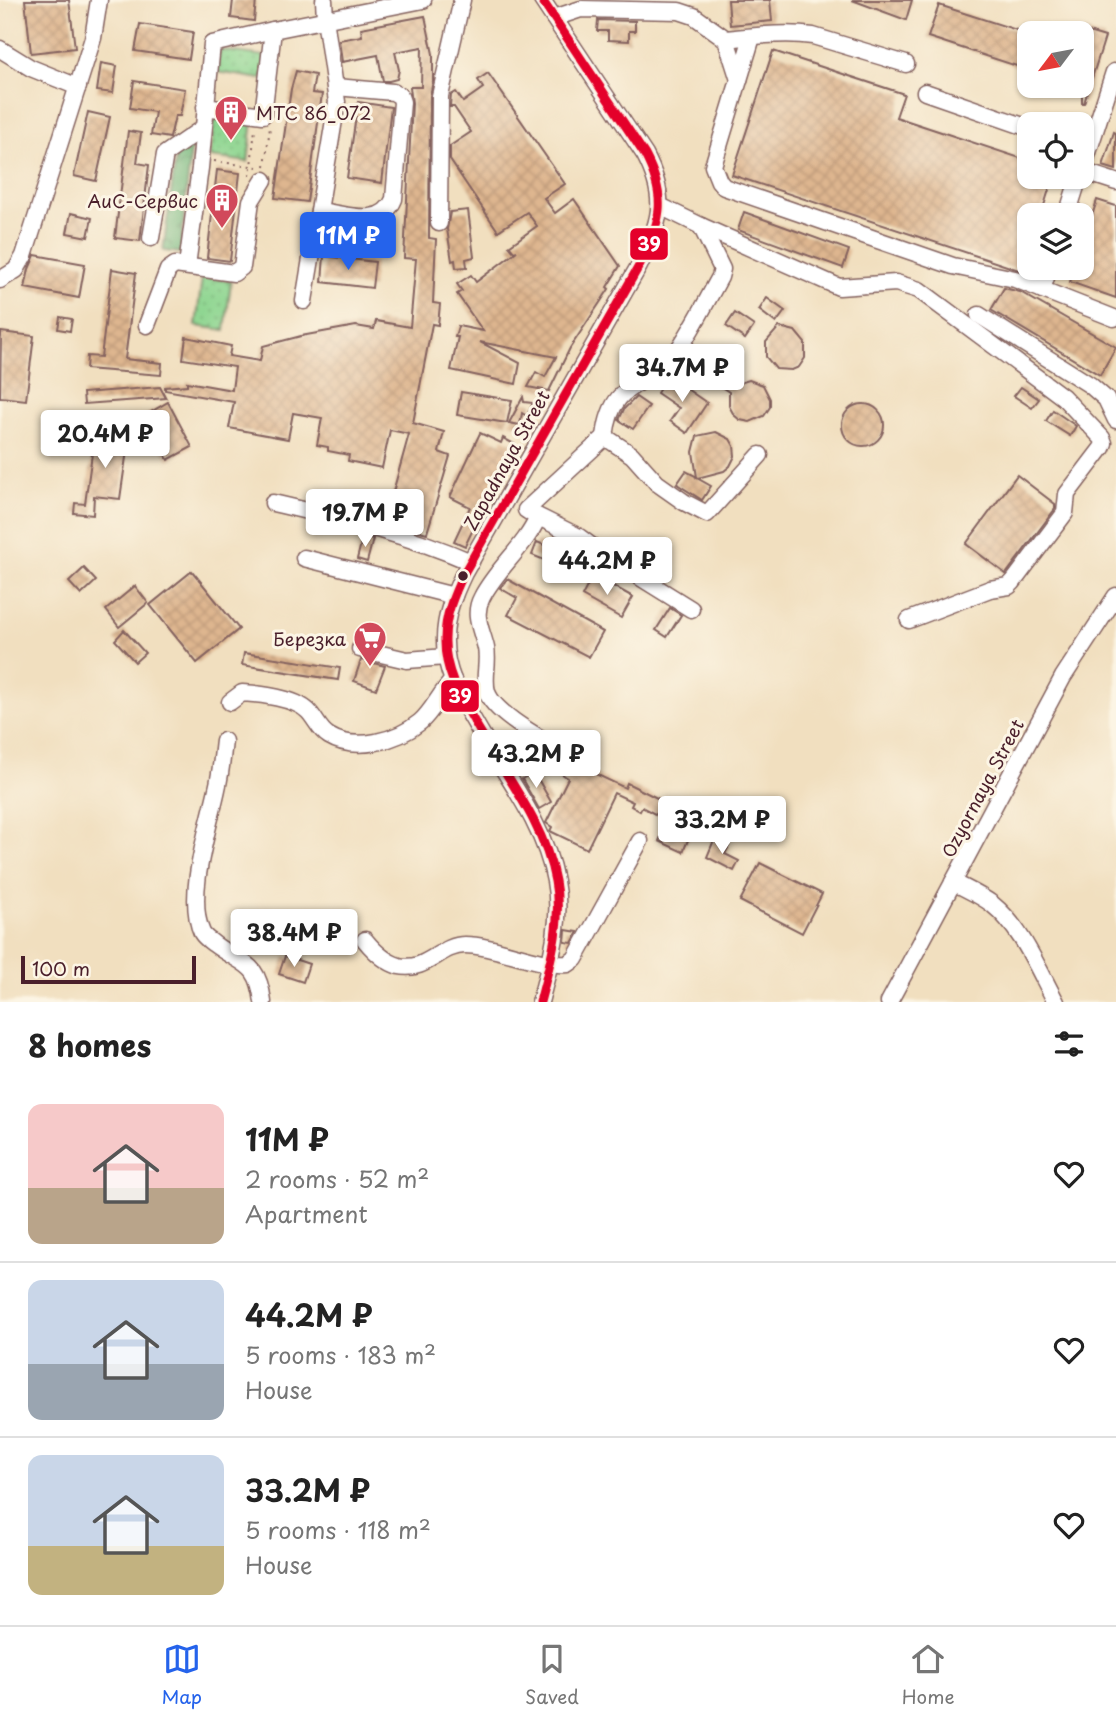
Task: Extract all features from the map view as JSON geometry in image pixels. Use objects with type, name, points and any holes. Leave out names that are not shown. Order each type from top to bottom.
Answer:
[{"type":"street","points":[[0,281],[22,263],[78,87],[97,21],[99,0]]},
{"type":"street","points":[[304,301],[337,102],[324,0]]},
{"type":"street","points":[[187,266],[212,44],[325,18],[423,0]]},
{"type":"street","points":[[439,223],[440,96],[462,0]]},
{"type":"street","name":"Zapadnaya Street","points":[[540,1002],[550,962],[558,905],[552,865],[532,818],[461,699],[446,657],[446,625],[454,596],[471,562],[639,266],[654,233],[660,206],[659,187],[645,155],[542,0]]},
{"type":"street","points":[[554,18],[581,9],[679,11],[694,16],[726,40],[739,80]]},
{"type":"street","points":[[205,107],[260,115],[273,30]]},
{"type":"street","points":[[726,40],[782,33],[813,36],[906,64]]},
{"type":"street","points":[[752,37],[713,166],[724,187],[953,266],[1015,279],[1114,318]]},
{"type":"street","points":[[0,50],[31,68],[78,87]]},
{"type":"street","points":[[1094,124],[1114,72]]},
{"type":"street","points":[[319,211],[375,218],[390,209],[394,198],[402,102],[400,96],[393,92],[336,87]]},
{"type":"street","points":[[925,92],[1017,124]]},
{"type":"street","points":[[151,238],[165,154],[203,128]]},
{"type":"street","points":[[1094,175],[1116,182]]},
{"type":"street","points":[[147,325],[168,271],[175,265],[239,272],[257,179]]},
{"type":"street","points":[[660,206],[839,287],[896,283],[919,290],[1063,397],[1102,438],[1102,448],[1067,494],[1065,513],[1009,586],[990,589],[909,620]]},
{"type":"street","points":[[572,757],[493,703],[486,689],[486,650],[477,610],[484,593],[531,529],[532,513],[605,437],[609,414],[623,392],[669,361],[720,277],[722,269],[701,226]]},
{"type":"street","points":[[1042,290],[1045,280]]},
{"type":"street","points":[[979,315],[1090,385],[1106,399],[1116,420]]},
{"type":"street","points":[[605,437],[632,455],[657,483],[707,514],[713,511],[760,455]]},
{"type":"street","points":[[505,499],[579,537],[691,609]]},
{"type":"street","points":[[273,503],[372,526],[471,562]]},
{"type":"street","points":[[304,558],[454,596]]},
{"type":"street","name":"Ozyornaya Street","points":[[888,1002],[1063,677],[1116,596]]},
{"type":"street","points":[[360,649],[407,660],[446,657]]},
{"type":"street","points":[[230,702],[242,692],[279,698],[308,710],[327,735],[357,743],[374,743],[420,722],[453,680]]},
{"type":"street","points":[[224,741],[218,788],[200,866],[196,900],[199,921],[205,937],[257,975],[262,1002]]},
{"type":"street","points":[[365,940],[390,962],[407,967],[423,965],[443,951],[463,945],[563,964],[575,959],[640,841]]},
{"type":"street","points":[[953,882],[994,906],[1020,935],[1056,1002]]},
{"type":"path","points":[[201,160],[251,166],[264,168],[272,117],[260,115],[251,166],[257,179]]},
{"type":"green space","points":[[220,50],[265,56],[262,79],[217,72]]},
{"type":"green space","points":[[215,115],[253,120],[248,162],[210,157]]},
{"type":"green space","points":[[192,139],[180,253],[163,251],[177,149]]},
{"type":"green space","points":[[202,278],[231,281],[225,330],[196,326]]},
{"type":"building","points":[[25,0],[69,0],[75,48],[31,53]]},
{"type":"building","points":[[233,0],[256,0],[254,21],[231,18]]},
{"type":"building","points":[[728,0],[770,0],[772,21],[730,25]]},
{"type":"building","points":[[852,0],[912,0],[906,20]]},
{"type":"building","points":[[939,5],[1017,30],[1017,66],[928,37]]},
{"type":"building","points":[[425,16],[433,54],[429,238],[436,239],[433,303],[440,304],[438,325],[432,324],[413,423],[444,432],[439,452],[450,456],[427,533],[385,521],[409,434],[390,430],[382,468],[348,461],[349,455],[328,451],[328,447],[317,445],[322,418],[293,413],[288,439],[229,428],[234,402],[165,390],[165,387],[187,385],[187,382],[232,390],[235,367],[183,359],[186,337],[231,346],[229,356],[260,361],[263,346],[301,336],[356,326],[374,329],[376,321],[410,327],[416,259],[404,258],[412,103],[410,87],[421,87],[422,47],[395,52],[399,70],[397,79],[383,81],[378,55],[342,62],[339,40],[362,36],[361,28]]},
{"type":"building","points":[[598,20],[635,21],[635,31],[629,31],[629,41],[608,40],[608,31],[597,31]]},
{"type":"building","points":[[140,24],[193,32],[189,59],[135,51]]},
{"type":"building","points":[[1094,34],[1105,37],[1094,72]]},
{"type":"building","points":[[773,51],[904,94],[896,117],[1017,157],[1017,189],[1049,189],[1045,203],[1017,203],[1017,269],[732,175]]},
{"type":"building","points":[[101,63],[117,66],[113,93],[97,91]]},
{"type":"building","points":[[296,71],[315,75],[312,93],[322,94],[307,202],[275,198]]},
{"type":"building","points":[[488,73],[565,184],[544,198],[555,213],[574,199],[620,266],[607,287],[609,289],[570,348],[549,391],[528,387],[536,372],[545,377],[556,357],[480,342],[520,363],[516,384],[451,370],[458,326],[483,331],[457,294],[462,291],[457,284],[471,275],[476,282],[517,251],[514,252],[509,246],[537,226],[527,212],[498,231],[450,160],[450,146],[471,132],[454,107],[450,107],[451,95],[456,92],[463,102],[483,88],[478,80]]},
{"type":"building","points":[[134,81],[185,89],[180,116],[175,116],[170,138],[151,135],[155,112],[130,108]]},
{"type":"building","points":[[358,102],[391,107],[382,183],[347,178]]},
{"type":"building","points":[[88,112],[110,117],[96,181],[74,176]]},
{"type":"building","points":[[128,131],[141,133],[137,163],[149,165],[140,241],[115,238]]},
{"type":"building","points":[[1114,132],[1116,133],[1116,170],[1103,166]]},
{"type":"building","name":"АиС-Сервис","points":[[217,170],[240,173],[230,261],[207,258]]},
{"type":"building","points":[[1097,200],[1116,206],[1116,298],[1070,282],[1094,280],[1094,210]]},
{"type":"building","points":[[468,210],[474,257],[466,259],[467,267],[456,268],[455,260],[452,261],[447,229],[450,212]]},
{"type":"building","points":[[744,212],[849,250],[843,268],[738,230]]},
{"type":"building","points":[[71,213],[92,218],[88,237],[67,233]]},
{"type":"building","points":[[35,255],[85,264],[79,298],[25,288]]},
{"type":"building","points":[[324,256],[375,262],[372,288],[322,282]]},
{"type":"building","points":[[112,269],[136,273],[125,359],[162,363],[161,375],[86,369],[87,356],[101,357]]},
{"type":"building","points":[[1004,288],[1020,292],[1116,347],[1100,375],[991,310]]},
{"type":"building","points":[[767,298],[785,311],[776,323],[759,310]]},
{"type":"building","points":[[735,313],[754,326],[745,339],[726,326]]},
{"type":"building","points":[[60,317],[72,319],[70,331],[58,329]]},
{"type":"building","points":[[779,327],[795,331],[805,343],[805,358],[799,367],[792,370],[776,369],[766,357],[766,342]]},
{"type":"building","points":[[1,332],[34,336],[26,400],[0,397]]},
{"type":"building","points":[[714,355],[732,368],[719,385],[702,373]]},
{"type":"building","points":[[668,376],[707,403],[687,433],[670,421],[679,408],[657,393]]},
{"type":"building","points":[[749,380],[763,385],[770,399],[770,407],[764,416],[750,422],[740,420],[734,415],[729,406],[729,392],[723,388]]},
{"type":"building","points":[[160,387],[166,398],[84,404],[83,393]]},
{"type":"building","points":[[1021,387],[1039,399],[1032,408],[1014,396]]},
{"type":"building","points":[[461,392],[512,400],[507,423],[457,415]]},
{"type":"building","points":[[523,397],[524,402],[533,403],[527,416],[522,413],[520,425],[509,423]]},
{"type":"building","points":[[636,397],[649,406],[633,429],[619,420],[624,409]]},
{"type":"building","points":[[168,402],[192,447],[168,460],[144,416]]},
{"type":"building","points":[[863,404],[878,410],[884,425],[878,440],[863,446],[848,440],[842,425],[848,410]]},
{"type":"building","points":[[1053,410],[1076,426],[1070,436],[1046,421]]},
{"type":"building","points":[[95,432],[129,436],[120,499],[94,496],[93,515],[74,513],[75,503],[85,504]]},
{"type":"building","points":[[716,432],[730,439],[735,456],[724,471],[697,478],[711,486],[702,500],[677,484],[686,471],[697,477],[693,452],[697,436]]},
{"type":"building","points":[[480,433],[501,443],[503,438],[514,444],[465,546],[454,541],[470,507],[450,497]]},
{"type":"building","points":[[1017,475],[1055,504],[1055,509],[1006,574],[966,544]]},
{"type":"building","points":[[363,536],[373,539],[367,562],[357,559]]},
{"type":"building","points":[[537,542],[554,549],[549,562],[532,555]]},
{"type":"building","points":[[84,568],[96,581],[81,595],[69,582]]},
{"type":"building","points":[[192,571],[239,629],[197,663],[150,605]]},
{"type":"building","points":[[593,575],[633,597],[621,618],[582,596]]},
{"type":"building","points":[[507,579],[603,632],[589,657],[508,615],[517,598],[500,588]]},
{"type":"building","points":[[135,586],[148,603],[119,627],[106,610]]},
{"type":"building","points":[[670,608],[681,615],[667,637],[656,630]]},
{"type":"building","points":[[124,630],[145,653],[135,662],[115,640]]},
{"type":"building","points":[[244,653],[340,668],[338,680],[242,665]]},
{"type":"building","points":[[361,660],[385,666],[376,689],[354,681]]},
{"type":"building","points":[[533,746],[578,771],[581,767],[625,788],[627,783],[663,801],[661,805],[696,821],[683,852],[659,841],[668,821],[642,807],[640,811],[631,806],[633,802],[614,793],[587,849],[550,831],[552,827],[546,823],[568,778],[529,752]]},
{"type":"building","points":[[534,772],[551,802],[539,809],[522,779]]},
{"type":"building","points":[[714,840],[729,846],[725,854],[739,861],[734,871],[707,857]]},
{"type":"building","points":[[760,863],[822,894],[802,933],[740,901]]},
{"type":"building","points":[[566,930],[578,932],[572,943],[565,942]]},
{"type":"building","points":[[285,956],[309,964],[303,982],[279,974]]},
{"type":"transit line","name":"39","points":[[540,1002],[556,927],[555,881],[550,860],[534,821],[455,686],[445,651],[448,613],[464,573],[639,266],[659,211],[657,185],[645,155],[542,0]]},
{"type":"place","name":"МТС 86_072","points":[[231,142]]},
{"type":"place","name":"АиС-Сервис","points":[[222,230]]},
{"type":"place","name":"Березка","points":[[370,668]]}]
